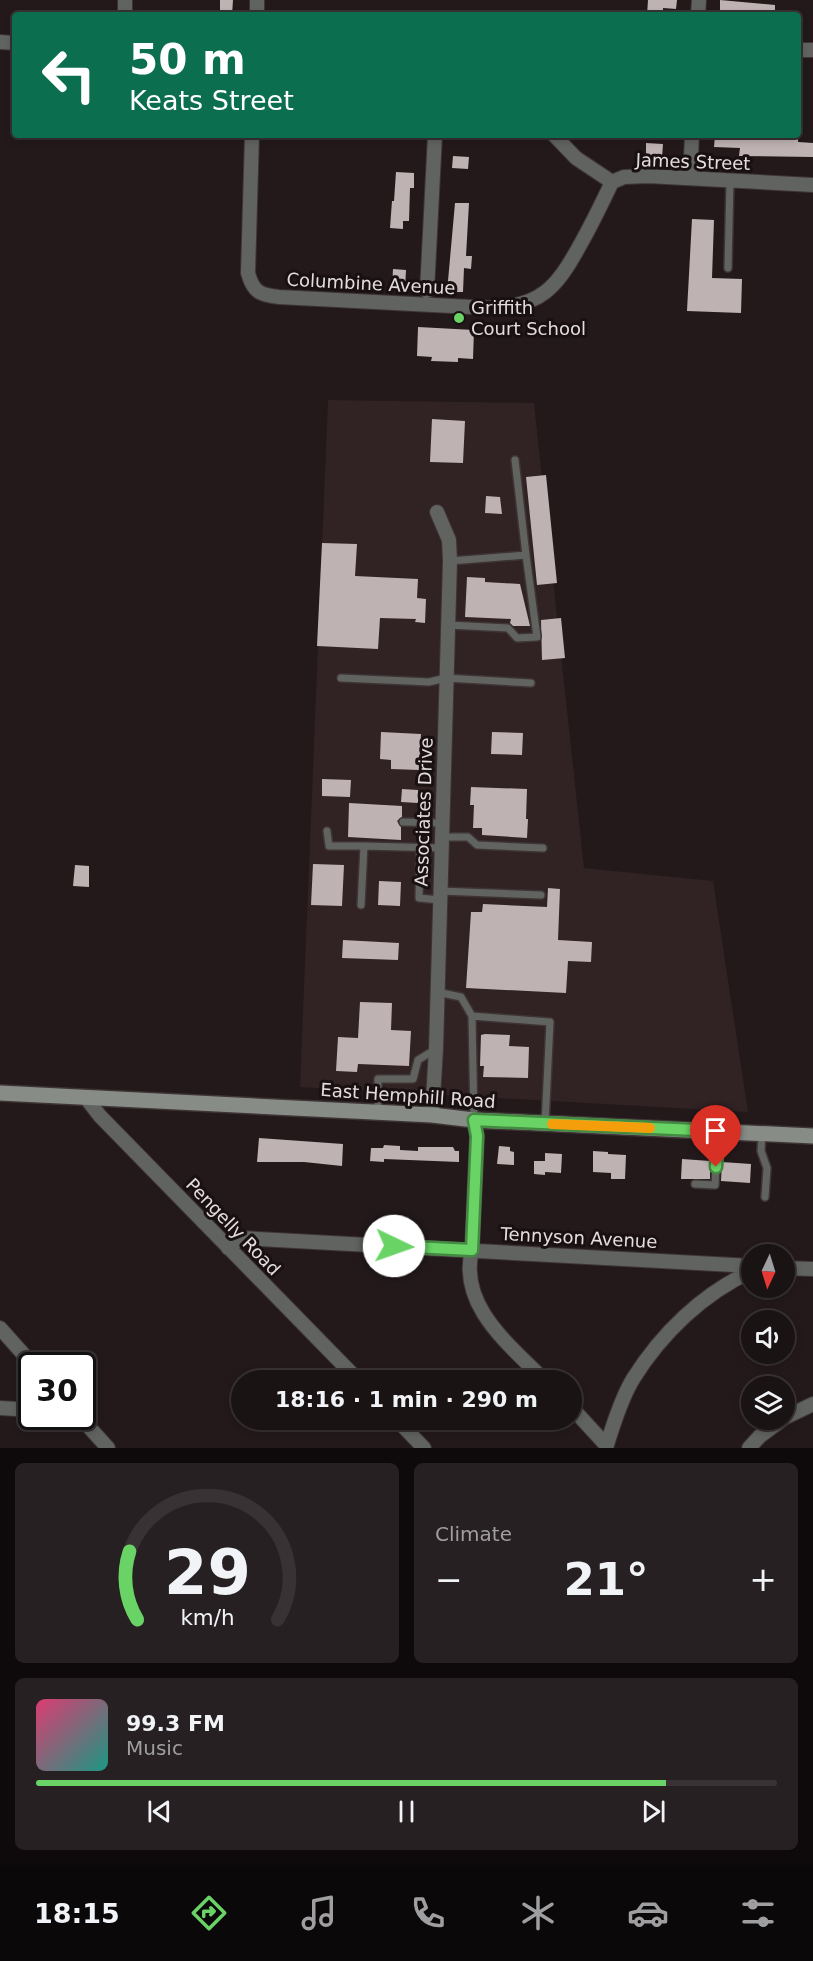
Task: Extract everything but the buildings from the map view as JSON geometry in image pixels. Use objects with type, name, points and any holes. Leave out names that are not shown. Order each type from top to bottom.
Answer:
[{"type":"street","name":"Columbine Avenue","points":[[252,138],[248,273],[251,285],[258,292],[268,296],[490,308],[520,305],[538,297],[552,287],[565,273],[612,182]]},
{"type":"street","points":[[427,291],[435,138]]},
{"type":"street","name":"James Street","points":[[557,138],[576,158],[612,182],[624,177],[648,176],[813,185]]},
{"type":"street","points":[[690,178],[692,138]]},
{"type":"street","name":"Associates Drive","points":[[432,1115],[436,1049],[450,561],[448,540],[437,512]]},
{"type":"street","name":"East Hemphill Road","points":[[0,1093],[432,1115],[545,1124],[813,1136]]},
{"type":"street","name":"Pengelly Road","points":[[86,1098],[100,1116],[348,1370]]},
{"type":"street","points":[[474,1120],[477,1136],[470,1259],[472,1286],[478,1307],[489,1323],[534,1370]]},
{"type":"street","name":"Tennyson Avenue","points":[[228,1248],[240,1238],[741,1265]]},
{"type":"street","points":[[795,1268],[813,1269]]},
{"type":"street","points":[[582,1419],[606,1447],[632,1380],[660,1341],[687,1314],[729,1281],[741,1276]]},
{"type":"street","points":[[0,1328],[21,1352]]},
{"type":"street","points":[[795,1413],[813,1404]]},
{"type":"street","points":[[0,1408],[18,1409]]},
{"type":"street","points":[[92,1430],[108,1448]]},
{"type":"street","points":[[407,1430],[424,1448]]},
{"type":"street","points":[[749,1448],[768,1430]]},
{"type":"lane","points":[[728,268],[730,181]]},
{"type":"lane","points":[[448,625],[508,628],[517,638],[537,637],[515,460]]},
{"type":"lane","points":[[450,561],[526,555]]},
{"type":"lane","points":[[341,678],[429,682],[446,678],[531,682]]},
{"type":"lane","points":[[403,822],[441,836],[468,837],[477,845],[543,848]]},
{"type":"lane","points":[[327,831],[329,846],[420,848],[441,836]]},
{"type":"lane","points":[[361,905],[364,846]]},
{"type":"lane","points":[[420,848],[419,898],[541,895]]},
{"type":"lane","points":[[437,992],[461,997],[472,1016],[474,1120]]},
{"type":"lane","points":[[472,1016],[550,1022],[545,1124]]},
{"type":"lane","points":[[378,1112],[378,1079],[413,1079],[418,1060],[436,1049]]},
{"type":"lane","points":[[695,1184],[715,1185],[718,1131]]},
{"type":"lane","points":[[762,1133],[761,1151],[767,1168],[765,1197]]},
{"type":"shaded area","points":[[328,400],[534,403],[584,868],[713,881],[748,1112],[300,1087]]},
{"type":"slow traffic","points":[[552,1124],[650,1128]]},
{"type":"place","name":"Griffith Court School","points":[[459,318]]},
{"type":"route","points":[[394,1246],[472,1250],[477,1136],[474,1120],[718,1131],[716,1167]]}]
